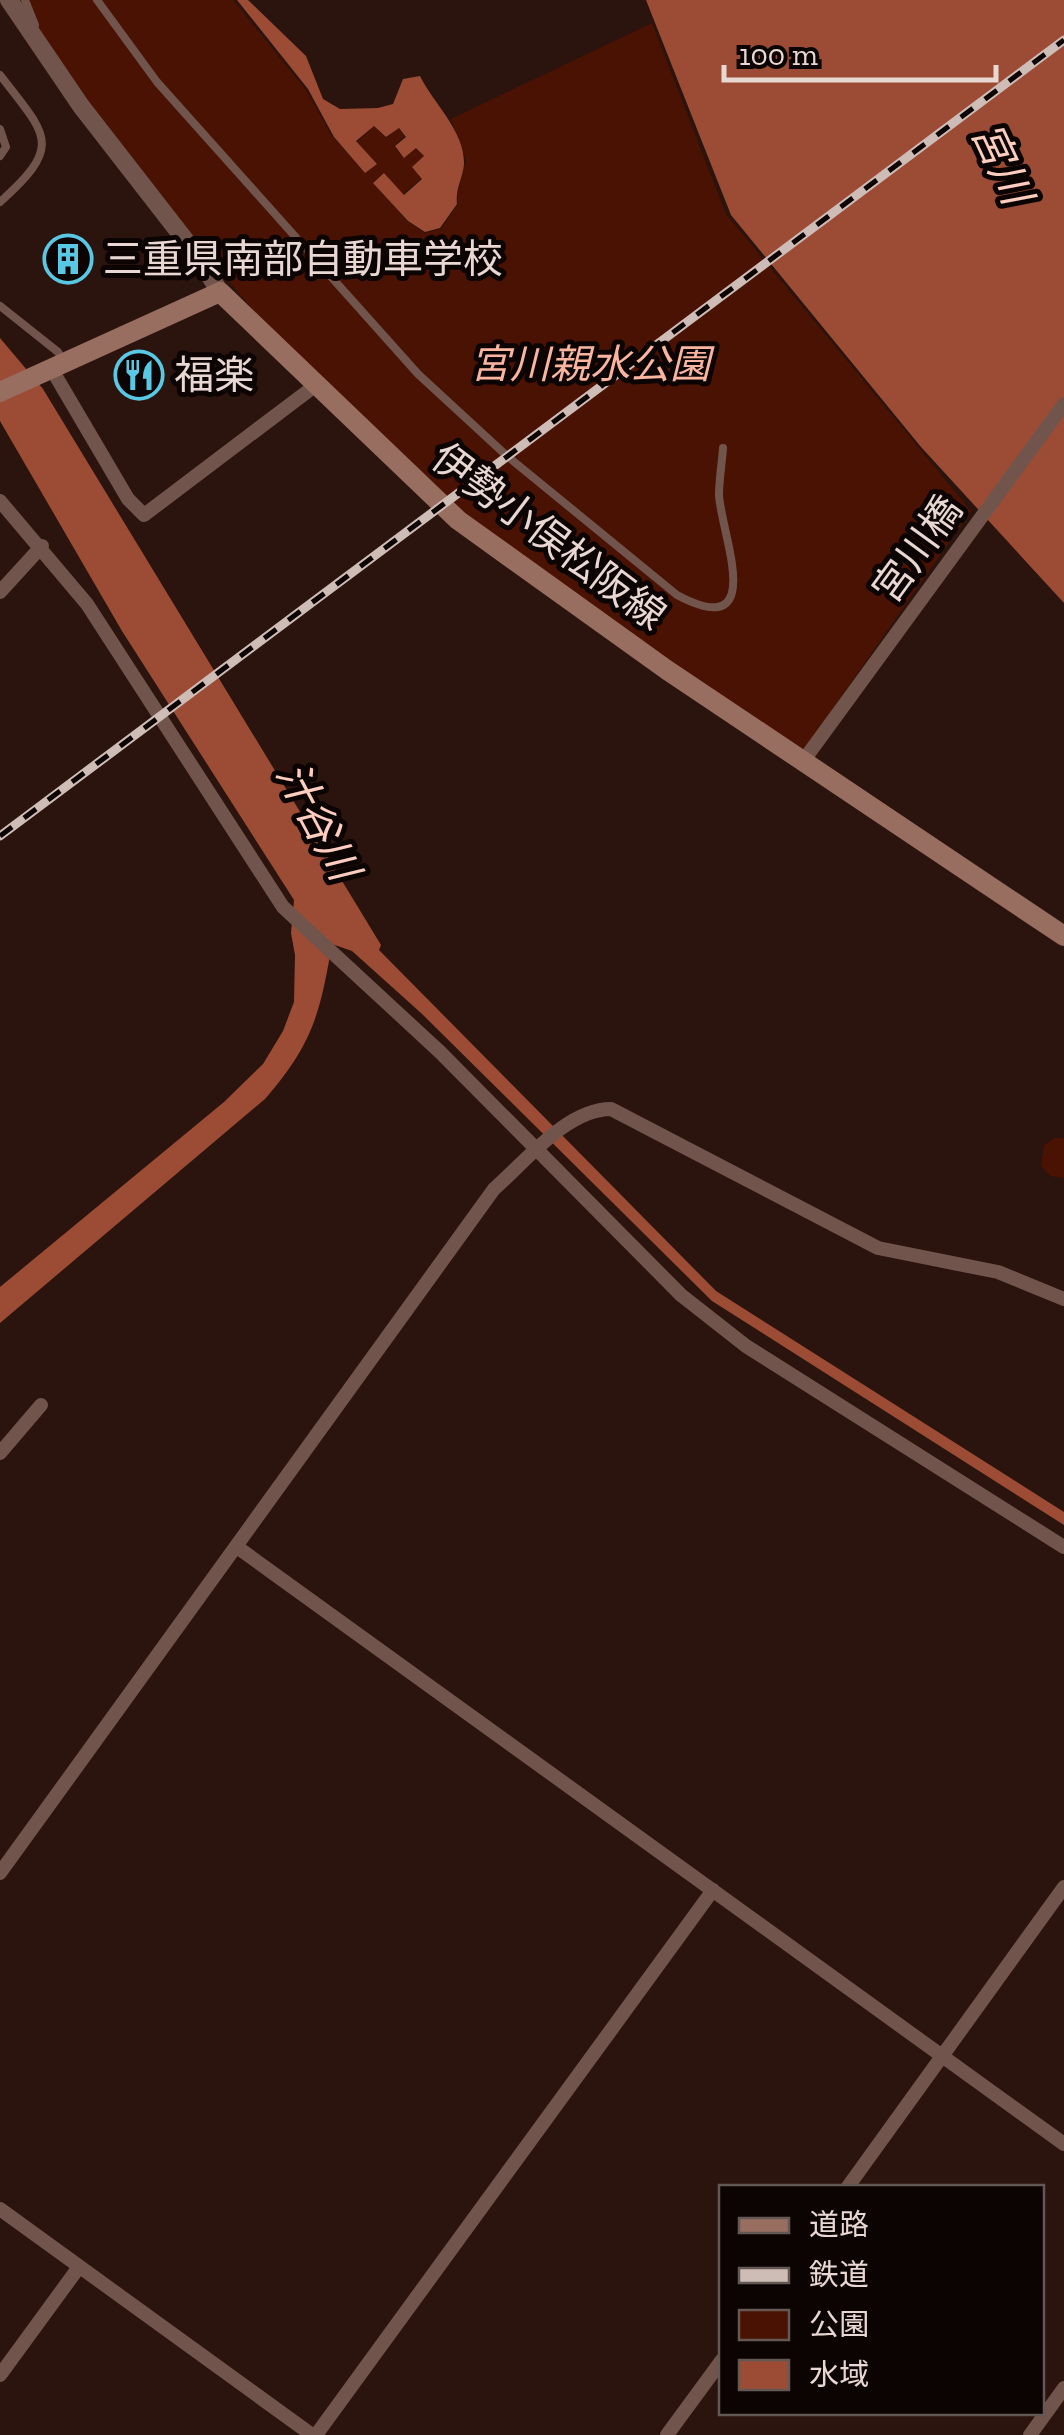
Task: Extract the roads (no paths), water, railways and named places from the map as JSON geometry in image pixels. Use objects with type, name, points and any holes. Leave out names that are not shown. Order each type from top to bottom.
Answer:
[{"type":"main road","points":[[0,392],[220,292]]},
{"type":"main road","name":"伊勢小俣松阪線","points":[[220,292],[458,520],[667,670],[1064,936]]},
{"type":"street","points":[[9,0],[81,106],[196,254],[220,292]]},
{"type":"street","points":[[53,367],[128,499],[144,515],[316,386]]},
{"type":"street","name":"宮川橋","points":[[804,760],[1064,404]]},
{"type":"street","points":[[0,501],[42,546],[87,604],[283,907],[336,960],[440,1052],[707,1318],[1064,1547]]},
{"type":"street","points":[[0,592],[42,546]]},
{"type":"street","points":[[0,1873],[494,1190],[564,1124],[598,1109],[611,1109],[878,1248],[998,1272],[1064,1298]]},
{"type":"street","points":[[0,1453],[41,1405]]},
{"type":"street","points":[[237,1547],[1064,2144]]},
{"type":"street","points":[[848,2185],[1064,1887]]},
{"type":"street","points":[[0,2209],[314,2435],[713,1890]]},
{"type":"street","points":[[0,2375],[80,2267]]},
{"type":"street","points":[[667,2435],[719,2364]]},
{"type":"street","points":[[1030,2435],[1064,2388]]},
{"type":"lane","points":[[25,0],[46,53]]},
{"type":"lane","points":[[97,0],[157,82],[418,374],[507,456],[677,595],[710,608],[724,603],[734,592],[736,576],[719,496],[723,448]]},
{"type":"lane","points":[[0,202],[32,173],[43,139],[34,119],[1,79]]},
{"type":"lane","points":[[0,129],[6,147],[0,156]]},
{"type":"lane","points":[[0,306],[58,352],[53,367]]},
{"type":"water","points":[[237,0],[248,0],[306,56],[323,99],[340,109],[393,104],[403,79],[420,76],[454,129],[463,152],[457,204],[440,228],[425,232],[408,221],[373,183],[384,173],[404,195],[422,179],[412,167],[424,156],[416,148],[404,158],[395,146],[406,137],[399,128],[386,137],[374,126],[356,141],[377,164],[365,173],[334,137],[308,89]]},
{"type":"water","name":"宮川","points":[[646,0],[1064,0],[1064,603],[921,447],[731,215]]},
{"type":"water","points":[[0,338],[43,389],[381,945],[379,950],[716,1291],[1064,1512],[1064,1525],[712,1301],[421,1013],[352,951],[332,944],[312,1027],[294,1061],[265,1099],[0,1323],[0,1287],[224,1102],[263,1064],[283,1031],[294,1002],[295,955],[291,933],[294,900],[122,631],[0,421]]},
{"type":"railway","points":[[0,836],[1064,40]]},
{"type":"place","name":"三重県南部自動車学校","points":[[68,259]]},
{"type":"place","name":"福楽","points":[[139,375]]},
{"type":"park label","name":"宮川親水公園","points":[[590,364]]},
{"type":"water label","name":"汁谷川","points":[[318,821]]}]
